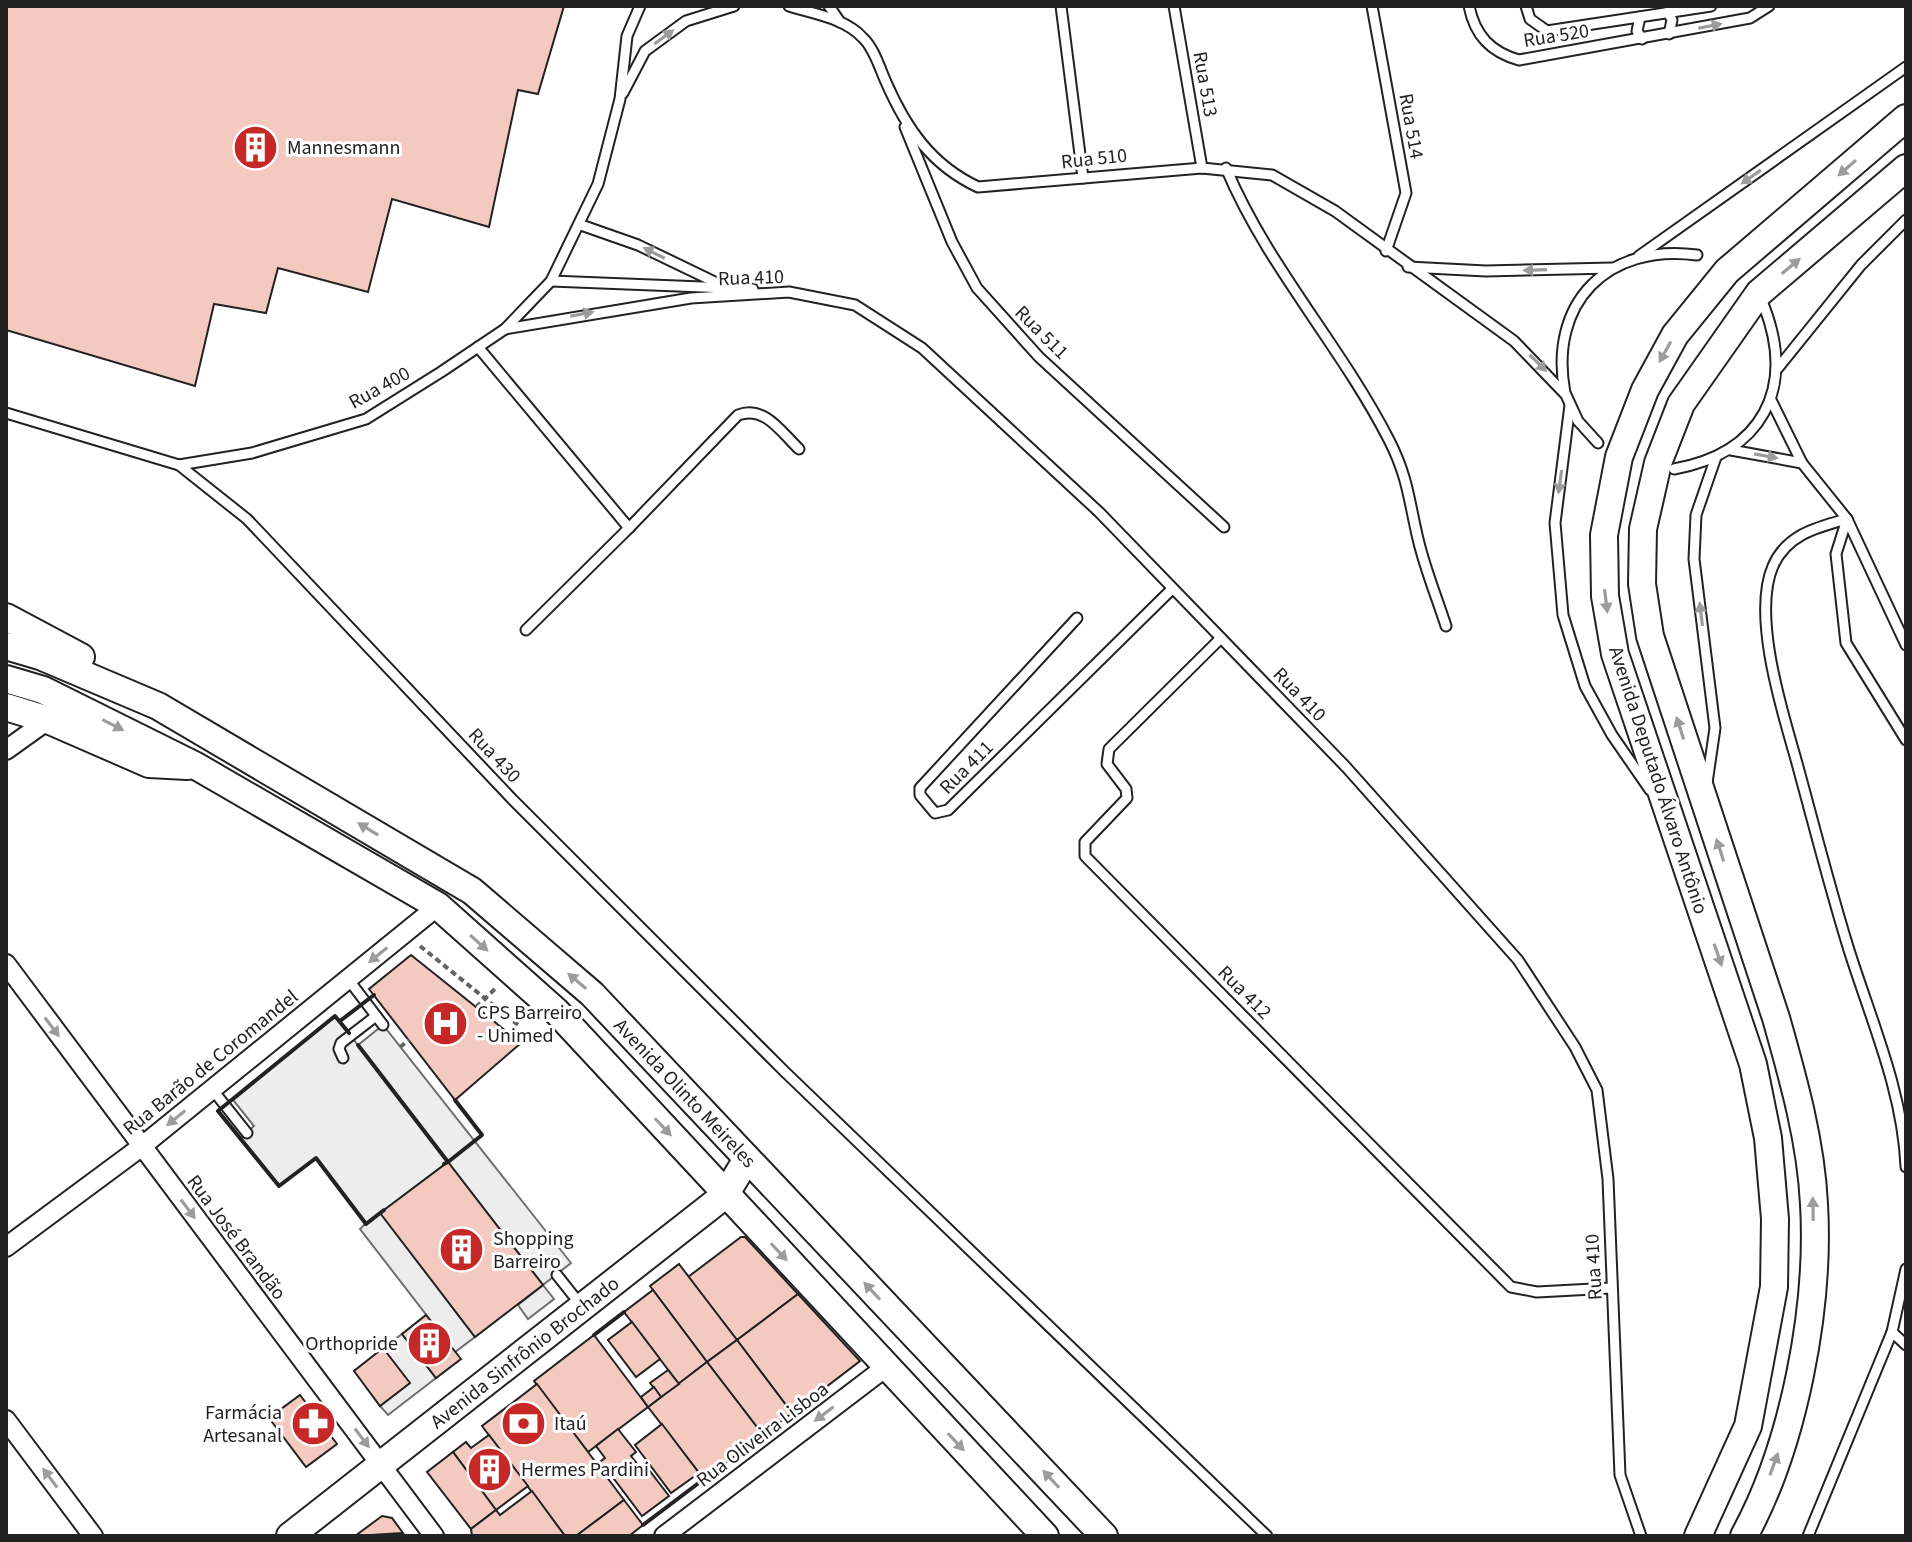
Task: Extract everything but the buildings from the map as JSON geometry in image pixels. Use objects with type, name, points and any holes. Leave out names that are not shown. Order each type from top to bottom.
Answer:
[{"type":"main road","name":"Avenida Deputado Álvaro Antônio","points":[[1698,1536],[1722,1491],[1748,1426],[1774,1287],[1775,1219],[1768,1138],[1753,1064],[1615,654],[1605,596],[1604,535],[1619,457],[1645,390],[1675,335],[1727,271],[1906,118]]},
{"type":"main road","name":"Avenida Deputado Álvaro Antônio","points":[[1744,1536],[1781,1445],[1803,1359],[1812,1282],[1814,1204],[1790,1068],[1650,636],[1642,584],[1643,529],[1658,463],[1681,404],[1759,293],[1906,168]]},
{"type":"main road","name":"Avenida Olinto Meireles","points":[[6,617],[117,675],[158,706],[472,891],[592,994],[1104,1536]]},
{"type":"main road","name":"Avenida Olinto Meireles","points":[[6,646],[40,656],[158,706]]},
{"type":"main road","name":"Avenida Olinto Meireles","points":[[6,679],[43,690],[196,766],[438,906],[557,1012],[1045,1536]]},
{"type":"main road","name":"Avenida Olinto Meireles","points":[[6,707],[48,720],[149,764],[196,766]]},
{"type":"main road","name":"Avenida Sinfrônio Brochado","points":[[290,1536],[725,1195],[747,1159]]},
{"type":"street","points":[[6,750],[48,720]]},
{"type":"street","name":"Rua Barão de Coromandel","points":[[6,1247],[141,1147],[438,906]]},
{"type":"street","name":"Rua José Brandão","points":[[6,964],[434,1536]]},
{"type":"street","name":"Rua Oliveira Lisboa","points":[[664,1536],[886,1367]]},
{"type":"street","points":[[6,1420],[93,1536]]},
{"type":"lane","points":[[620,99],[627,36],[640,6]]},
{"type":"lane","points":[[620,99],[645,51],[686,21],[734,6]]},
{"type":"lane","name":"Rua 510","points":[[789,6],[840,22],[864,38],[900,115],[927,152],[952,175],[978,187],[1202,168],[1272,175],[1335,211],[1408,267],[1514,341],[1568,400],[1578,421],[1598,443]]},
{"type":"lane","name":"Rua 510","points":[[829,6],[840,22]]},
{"type":"lane","points":[[1061,6],[1083,178]]},
{"type":"lane","name":"Rua 513","points":[[1174,6],[1202,168]]},
{"type":"lane","name":"Rua 514","points":[[1372,6],[1406,193],[1386,251]]},
{"type":"lane","name":"Rua 520","points":[[1469,6],[1471,19],[1485,41],[1497,53],[1519,60],[1750,18],[1769,6]]},
{"type":"lane","name":"Rua 520","points":[[1526,6],[1530,19],[1547,31],[1711,6]]},
{"type":"lane","points":[[1668,12],[1672,20],[1669,34]]},
{"type":"lane","points":[[1640,17],[1637,31],[1642,39]]},
{"type":"lane","points":[[1672,821],[1612,735],[1585,686],[1563,615],[1555,523],[1568,400],[1560,366],[1568,323],[1590,286],[1613,268],[1639,256],[1906,67]]},
{"type":"lane","name":"Rua 400","points":[[6,413],[179,465],[252,453],[366,419],[505,329],[551,281],[581,225],[598,184],[620,99]]},
{"type":"lane","name":"Rua 511","points":[[900,115],[934,202],[977,288],[1029,347],[1224,527]]},
{"type":"lane","points":[[1226,168],[1245,212],[1332,340],[1390,441],[1411,494],[1418,539],[1446,626]]},
{"type":"lane","points":[[1778,368],[1861,265],[1906,220]]},
{"type":"lane","points":[[581,225],[638,245],[724,287]]},
{"type":"lane","points":[[1639,256],[1668,251],[1697,255]]},
{"type":"lane","points":[[1408,267],[1486,271],[1613,268]]},
{"type":"lane","points":[[551,281],[789,292]]},
{"type":"lane","name":"Rua 410","points":[[505,329],[691,298],[789,292],[855,305],[922,348],[1099,512],[1346,767],[1518,960],[1575,1047],[1597,1090],[1608,1179],[1620,1475],[1641,1536]]},
{"type":"lane","points":[[1674,469],[1731,450],[1755,428],[1771,400],[1778,368],[1776,336],[1764,306]]},
{"type":"lane","points":[[478,347],[629,528]]},
{"type":"lane","points":[[1771,400],[1802,463],[1847,519],[1906,645]]},
{"type":"lane","points":[[526,630],[738,415],[751,411],[763,414],[799,449]]},
{"type":"lane","points":[[1731,450],[1802,463]]},
{"type":"lane","points":[[1704,802],[1715,728],[1694,559],[1696,515],[1716,457]]},
{"type":"lane","name":"Rua 430","points":[[179,465],[247,519],[512,799],[784,1071],[1267,1536]]},
{"type":"lane","points":[[1847,519],[1836,554],[1846,643],[1906,740]]},
{"type":"lane","points":[[1847,519],[1802,532],[1773,565],[1765,617],[1778,698],[1850,951],[1875,1021],[1905,1144],[1906,1167]]},
{"type":"lane","name":"Rua 411","points":[[1077,618],[920,788],[920,795],[935,813],[948,810],[1172,589]]},
{"type":"lane","name":"Rua 412","points":[[1221,638],[1109,749],[1107,764],[1126,789],[1127,798],[1085,842],[1085,856],[1511,1287],[1537,1292],[1612,1288]]},
{"type":"lane","points":[[348,979],[383,1025]]},
{"type":"lane","points":[[343,1058],[339,1049],[341,1043],[376,1016]]},
{"type":"lane","points":[[212,1089],[247,1133]]},
{"type":"lane","points":[[1808,1536],[1892,1332],[1906,1269]]},
{"type":"lane","points":[[557,1275],[582,1307]]},
{"type":"lane","points":[[1892,1332],[1906,1345]]},
{"type":"path","points":[[404,933],[518,1025]]},
{"type":"path","points":[[400,1047],[409,1040]]},
{"type":"shaded area","points":[[335,1016],[358,1045],[383,1025],[571,1263],[543,1285],[448,1162],[381,1213],[475,1337],[455,1352],[360,1229],[366,1223],[316,1159],[279,1186],[240,1139],[254,1126],[233,1100]]},
{"type":"shaded area","points":[[543,1285],[554,1299],[528,1319],[518,1305]]},
{"type":"shaded area","points":[[402,1334],[436,1378],[388,1415],[380,1406],[409,1383],[383,1348]]},
{"type":"wall","points":[[340,1021],[374,995]]},
{"type":"wall","points":[[349,1033],[335,1016],[218,1111],[279,1186],[316,1158],[366,1224],[384,1210]]},
{"type":"wall","points":[[358,1045],[448,1162],[444,1164]]},
{"type":"wall","points":[[448,1162],[482,1135],[455,1100]]},
{"type":"wall","points":[[594,1335],[624,1312]]},
{"type":"wall","points":[[643,1525],[704,1479]]},
{"type":"place","name":"Mannesmann","points":[[256,147]]},
{"type":"place","name":"CPS Barreiro - Unimed","points":[[446,1023]]},
{"type":"place","name":"Shopping Barreiro","points":[[462,1249]]},
{"type":"place","name":"Orthopride","points":[[429,1343]]},
{"type":"place","name":"Itaú","points":[[523,1423]]},
{"type":"place","name":"Farmácia Artesanal","points":[[313,1424]]},
{"type":"place","name":"Hermes Pardini","points":[[490,1469]]}]
